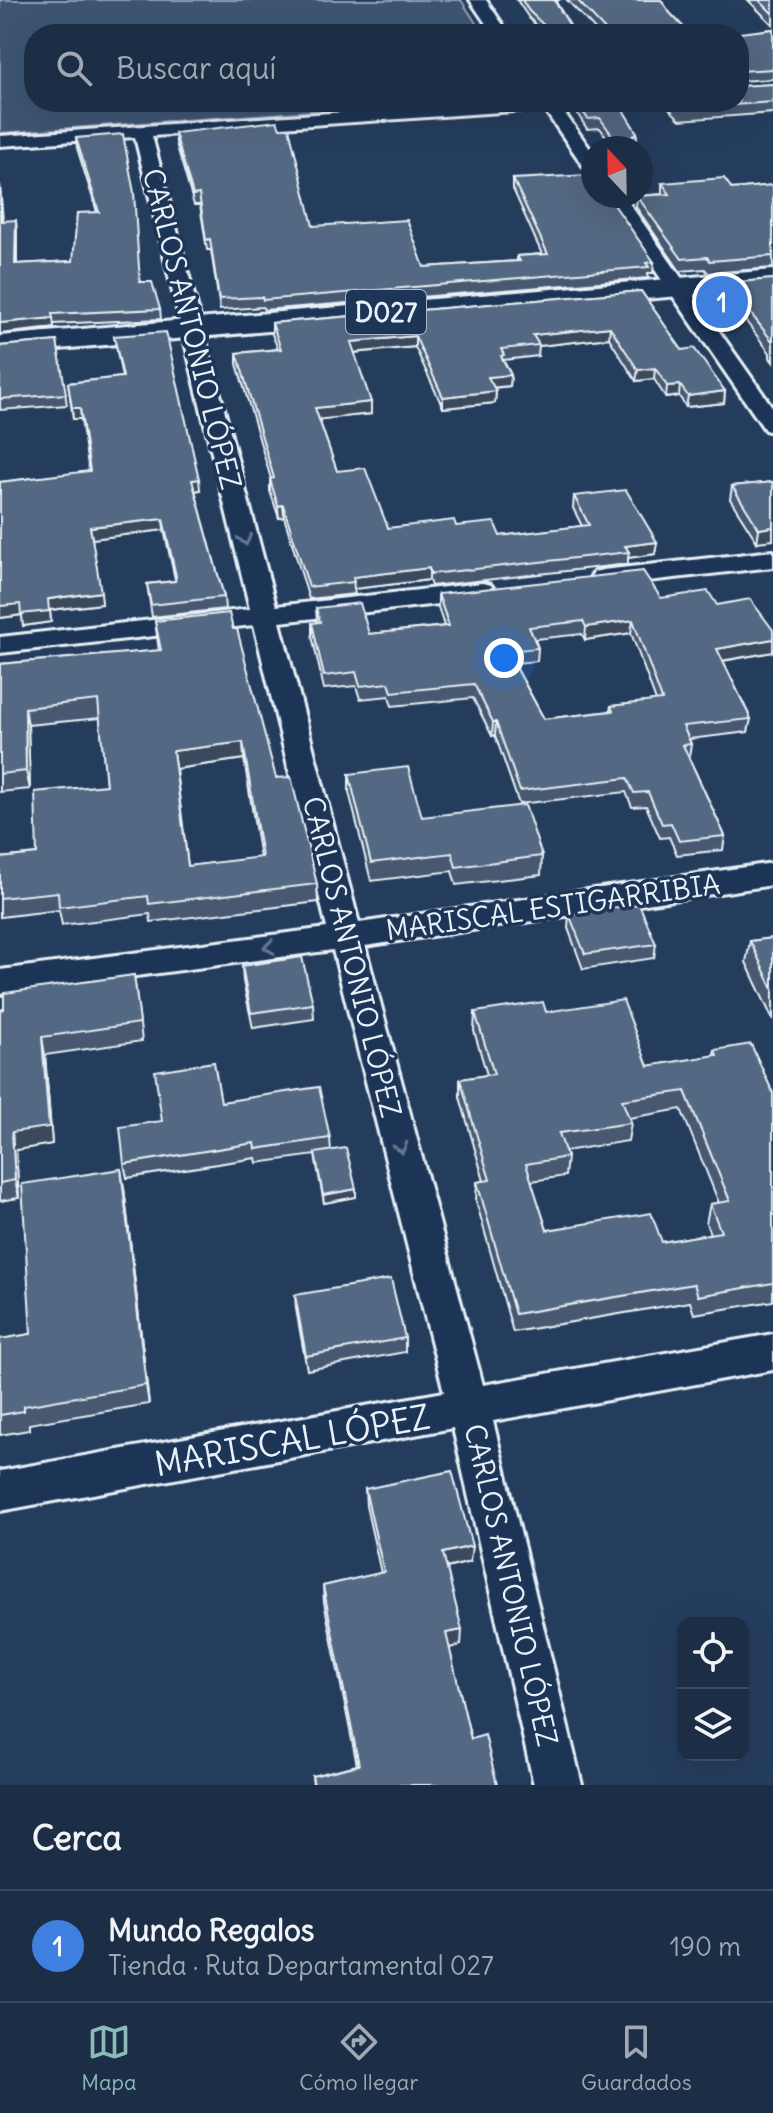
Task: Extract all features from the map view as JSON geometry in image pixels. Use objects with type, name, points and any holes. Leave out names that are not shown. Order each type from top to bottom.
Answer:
[{"type":"main road","name":"D027","points":[[0,345],[773,279]]},
{"type":"street","points":[[478,0],[494,24]]},
{"type":"street","points":[[0,141],[407,112]]},
{"type":"street","points":[[560,112],[581,146]]},
{"type":"street","name":"CARLOS ANTONIO LÓPEZ","points":[[142,130],[469,1409],[558,1785]]},
{"type":"street","points":[[622,208],[773,425]]},
{"type":"street","points":[[582,580],[773,559]]},
{"type":"street","points":[[0,645],[503,589]]},
{"type":"street","name":"MARISCAL ESTIGARRIBIA","points":[[0,982],[346,937],[773,874]]},
{"type":"street","name":"MARISCAL LÓPEZ","points":[[0,1491],[773,1352]]},
{"type":"shaded area","points":[[0,0],[461,0],[477,24],[24,24],[24,112],[299,112],[0,133]]},
{"type":"building","points":[[522,0],[554,0],[569,24],[543,24]]},
{"type":"building","points":[[577,0],[661,0],[680,24],[600,24]]},
{"type":"building","points":[[759,0],[773,0],[773,14]]},
{"type":"building","points":[[773,29],[773,69],[749,70],[749,32]]},
{"type":"building","points":[[773,84],[773,102],[749,104],[749,86]]},
{"type":"building","points":[[583,112],[624,112],[637,133],[632,136],[613,136],[600,118],[588,119]]},
{"type":"building","points":[[277,121],[280,128],[289,128],[313,226],[407,220],[424,267],[520,261],[517,256],[548,254],[513,179],[581,175],[581,208],[616,208],[654,262],[646,263],[649,267],[263,300],[262,297],[219,299],[199,194],[193,195],[175,133]]},
{"type":"building","points":[[123,134],[134,193],[140,282],[152,282],[160,309],[52,314],[53,318],[0,323],[0,192],[2,221],[16,220],[15,264],[73,261],[77,213],[99,212],[76,138]]},
{"type":"building","points":[[724,178],[732,189],[773,185],[773,256],[710,261],[707,257],[682,259],[646,208],[653,208],[653,195],[670,194],[662,183]]},
{"type":"building","points":[[773,279],[773,342],[727,283]]},
{"type":"building","points":[[641,291],[682,350],[694,348],[725,391],[688,396],[680,385],[667,386],[655,368],[638,370],[610,327],[533,335],[539,345],[501,349],[504,355],[501,356],[511,375],[488,377],[496,391],[443,397],[415,336],[351,342],[371,402],[315,408],[337,471],[365,468],[388,528],[454,520],[456,526],[494,522],[500,536],[589,525],[574,496],[626,490],[657,542],[625,546],[629,552],[431,574],[429,568],[353,577],[354,582],[309,587],[283,505],[278,506],[270,479],[274,478],[237,353],[281,349],[272,323]]},
{"type":"building","points":[[166,332],[199,479],[192,480],[224,597],[151,605],[147,584],[175,581],[176,576],[163,519],[90,527],[101,592],[48,599],[49,611],[21,614],[20,604],[0,606],[0,482],[90,471],[80,408],[72,408],[68,383],[123,377],[114,336]]},
{"type":"building","points":[[57,341],[66,394],[0,399],[0,346]]},
{"type":"building","points":[[773,482],[773,527],[759,529],[732,486]]},
{"type":"building","points":[[643,571],[661,598],[708,591],[717,605],[750,599],[773,630],[773,639],[717,649],[751,719],[683,726],[691,744],[683,745],[725,836],[679,841],[671,823],[662,824],[648,792],[634,793],[627,778],[520,791],[496,722],[493,722],[474,684],[392,692],[389,683],[360,686],[356,672],[324,676],[312,623],[320,622],[316,608],[360,603],[369,634],[449,626],[438,594]],"holes":[[[633,620],[662,700],[611,706],[613,711],[544,719],[507,651],[538,648],[529,627],[583,621],[586,627]]]},
{"type":"building","points":[[229,613],[233,629],[237,629],[276,778],[291,777],[317,884],[149,904],[148,896],[59,907],[58,892],[0,898],[0,858],[37,854],[35,792],[106,785],[98,700],[25,708],[26,771],[0,774],[0,664],[161,650],[155,621]],"holes":[[[243,742],[262,857],[188,866],[173,751]]]},
{"type":"building","points":[[408,767],[422,817],[525,805],[542,856],[456,867],[452,853],[371,863],[349,774]]},
{"type":"building","points":[[639,904],[656,944],[585,954],[569,914]]},
{"type":"building","points":[[773,938],[773,989],[750,941]]},
{"type":"building","points":[[302,957],[313,1004],[251,1013],[242,966]]},
{"type":"building","points":[[134,975],[140,1023],[42,1037],[49,1127],[12,1132],[15,1180],[0,1183],[0,1010],[4,1009],[4,993]]},
{"type":"building","points":[[623,1000],[648,1066],[717,1055],[715,1050],[751,1044],[773,1093],[773,1283],[698,1296],[694,1284],[515,1314],[477,1182],[490,1180],[460,1079],[494,1074],[475,1012],[543,1002],[546,1012]],"holes":[[[685,1091],[730,1201],[710,1204],[721,1232],[662,1242],[651,1213],[547,1230],[526,1164],[567,1157],[559,1133],[631,1123],[622,1100]]]},
{"type":"building","points":[[214,1062],[221,1102],[319,1087],[330,1138],[256,1149],[255,1143],[124,1164],[120,1127],[162,1121],[155,1071]]},
{"type":"building","points":[[346,1148],[356,1189],[323,1195],[315,1153]]},
{"type":"building","points":[[121,1169],[146,1385],[24,1406],[24,1411],[0,1415],[0,1339],[31,1334],[22,1184]]},
{"type":"building","points":[[391,1279],[405,1338],[306,1356],[295,1295]]},
{"type":"building","points":[[452,1471],[472,1546],[443,1553],[462,1630],[446,1633],[471,1739],[485,1735],[497,1785],[314,1785],[312,1776],[359,1765],[323,1586],[384,1572],[365,1489]]},
{"type":"place","name":"Mundo Regalos","points":[[722,302]]}]
